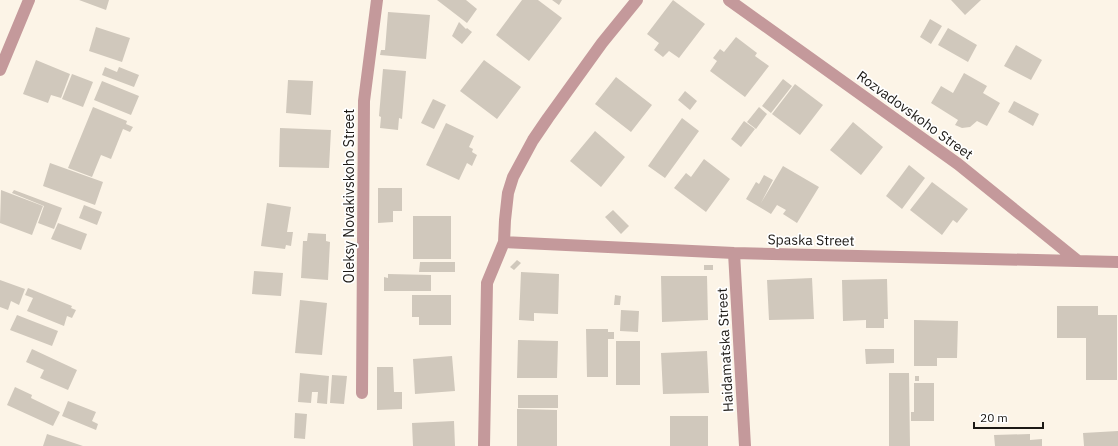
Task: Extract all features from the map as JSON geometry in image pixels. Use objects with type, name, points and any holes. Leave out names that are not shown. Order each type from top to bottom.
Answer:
[{"type":"street","points":[[0,70],[29,0]]},
{"type":"street","name":"Oleksy Novakivskoho Street","points":[[362,393],[364,101],[376,0]]},
{"type":"street","points":[[484,446],[487,283],[504,242],[508,193],[513,177],[548,118],[602,43],[637,0]]},
{"type":"street","name":"Rozvadovskoho Street","points":[[729,0],[958,164],[1078,261]]},
{"type":"street","name":"Spaska Street","points":[[504,242],[734,253],[1118,262]]},
{"type":"street","name":"Haidamatska Street","points":[[734,253],[745,446]]},
{"type":"building","points":[[79,0],[109,0],[106,10]]},
{"type":"building","points":[[437,0],[466,0],[477,9],[467,23]]},
{"type":"building","points":[[522,0],[538,0],[562,18],[529,61],[496,35]]},
{"type":"building","points":[[552,0],[562,0],[559,5]]},
{"type":"building","points":[[673,0],[705,24],[679,58],[669,51],[663,57],[654,50],[659,43],[647,34]]},
{"type":"building","points":[[951,0],[981,0],[965,15]]},
{"type":"building","points":[[388,12],[430,15],[426,59],[380,55],[381,50],[385,50]]},
{"type":"building","points":[[930,19],[942,26],[931,44],[920,37]]},
{"type":"building","points":[[459,22],[466,29],[467,28],[472,32],[462,44],[452,36]]},
{"type":"building","points":[[96,27],[130,38],[122,62],[89,51]]},
{"type":"building","points":[[948,28],[977,45],[968,62],[938,45]]},
{"type":"building","points":[[736,37],[757,53],[755,56],[769,66],[745,97],[710,71],[717,61],[713,58],[720,49],[724,52]]},
{"type":"building","points":[[1016,45],[1042,60],[1031,80],[1004,66]]},
{"type":"building","points":[[36,60],[70,74],[61,98],[51,95],[48,103],[23,94]]},
{"type":"building","points":[[484,60],[521,87],[497,119],[460,91]]},
{"type":"building","points":[[105,67],[117,72],[119,67],[139,75],[134,87],[102,75]]},
{"type":"building","points":[[383,69],[406,71],[402,119],[399,118],[398,130],[380,128],[381,117],[379,116]]},
{"type":"building","points":[[964,73],[987,86],[983,93],[1000,103],[987,126],[977,121],[970,127],[962,128],[955,125],[958,120],[931,103],[941,86],[953,93]]},
{"type":"building","points":[[72,74],[93,82],[83,107],[62,99]]},
{"type":"building","points":[[616,77],[652,105],[631,132],[595,104]]},
{"type":"building","points":[[783,79],[792,86],[771,113],[762,106]]},
{"type":"building","points":[[288,80],[313,81],[311,115],[286,113]]},
{"type":"building","points":[[102,81],[139,96],[131,115],[94,100]]},
{"type":"building","points":[[795,84],[823,105],[800,135],[772,114]]},
{"type":"building","points":[[685,91],[697,101],[690,110],[678,100]]},
{"type":"building","points":[[433,99],[446,105],[434,129],[421,123]]},
{"type":"building","points":[[1014,101],[1039,114],[1033,126],[1008,112]]},
{"type":"building","points":[[93,107],[127,121],[126,124],[133,127],[130,132],[123,129],[111,159],[101,155],[92,177],[68,168]]},
{"type":"building","points":[[759,107],[767,114],[756,129],[747,122]]},
{"type":"building","points":[[682,118],[699,131],[665,178],[648,166]]},
{"type":"building","points":[[744,121],[755,129],[741,147],[731,139]]},
{"type":"building","points":[[853,122],[883,147],[861,175],[830,150]]},
{"type":"building","points":[[446,123],[474,136],[469,147],[473,149],[472,152],[477,155],[472,166],[467,163],[459,180],[426,165]]},
{"type":"building","points":[[280,128],[331,130],[329,168],[279,167]]},
{"type":"building","points":[[595,131],[625,157],[601,187],[570,161]]},
{"type":"building","points":[[704,159],[730,179],[706,212],[674,188],[686,173],[691,177]]},
{"type":"building","points":[[50,163],[103,182],[95,205],[43,186]]},
{"type":"building","points":[[909,165],[925,178],[902,209],[886,196]]},
{"type":"building","points":[[783,166],[819,187],[797,223],[783,214],[786,210],[777,205],[771,214],[746,199],[756,182],[759,184],[764,175],[773,180],[761,203]]},
{"type":"building","points":[[932,182],[968,209],[957,223],[953,220],[942,235],[910,210]]},
{"type":"building","points":[[378,188],[402,188],[402,211],[393,211],[393,222],[378,223]]},
{"type":"building","points":[[1,190],[43,206],[32,235],[0,223]]},
{"type":"building","points":[[14,190],[62,208],[54,229],[38,223],[44,206],[12,193]]},
{"type":"building","points":[[267,203],[291,207],[287,232],[293,232],[291,246],[286,245],[285,249],[261,246]]},
{"type":"building","points":[[84,205],[102,212],[97,225],[79,218]]},
{"type":"building","points":[[613,210],[629,226],[621,234],[605,217]]},
{"type":"building","points":[[413,216],[451,216],[451,259],[413,259]]},
{"type":"building","points":[[58,223],[87,234],[81,250],[51,239]]},
{"type":"building","points":[[308,233],[326,234],[326,241],[330,242],[328,280],[301,278],[303,241],[307,241]]},
{"type":"building","points":[[517,260],[521,263],[514,270],[510,267]]},
{"type":"building","points":[[420,262],[455,262],[455,272],[419,272]]},
{"type":"building","points":[[704,265],[713,265],[713,270],[704,270]]},
{"type":"building","points":[[254,271],[283,273],[281,296],[252,294]]},
{"type":"building","points":[[521,272],[559,274],[558,314],[534,313],[534,321],[519,320]]},
{"type":"building","points":[[388,274],[431,275],[431,291],[384,291],[384,277],[388,278]]},
{"type":"building","points":[[661,276],[707,276],[708,320],[662,322]]},
{"type":"building","points":[[812,278],[814,319],[769,320],[767,280]]},
{"type":"building","points":[[887,279],[888,319],[884,319],[884,328],[866,328],[866,320],[843,321],[842,280]]},
{"type":"building","points":[[0,280],[25,289],[19,305],[11,301],[8,310],[0,307]]},
{"type":"building","points":[[28,288],[72,306],[71,308],[76,310],[72,318],[67,316],[64,326],[27,311],[33,298],[25,295]]},
{"type":"building","points":[[412,295],[451,295],[451,325],[419,325],[419,317],[412,317]]},
{"type":"building","points":[[615,295],[621,296],[620,305],[614,305]]},
{"type":"building","points":[[300,300],[327,303],[322,355],[295,353]]},
{"type":"building","points":[[1057,306],[1098,306],[1098,315],[1117,315],[1117,380],[1086,380],[1086,338],[1057,338]]},
{"type":"building","points":[[621,310],[639,311],[638,332],[620,331]]},
{"type":"building","points":[[17,315],[58,331],[52,346],[10,330]]},
{"type":"building","points":[[914,320],[958,321],[957,358],[937,358],[937,366],[914,366]]},
{"type":"building","points":[[586,329],[608,329],[608,332],[614,332],[614,339],[608,339],[608,377],[587,377]]},
{"type":"building","points":[[518,340],[558,341],[557,378],[517,378]]},
{"type":"building","points":[[616,341],[640,341],[640,385],[616,385]]},
{"type":"building","points":[[32,349],[77,370],[68,390],[40,378],[44,370],[26,362]]},
{"type":"building","points":[[865,349],[894,349],[894,363],[866,364]]},
{"type":"building","points":[[707,351],[709,393],[663,394],[661,353]]},
{"type":"building","points":[[452,356],[455,391],[415,394],[413,359]]},
{"type":"building","points":[[377,367],[393,367],[394,392],[402,392],[402,409],[377,410]]},
{"type":"building","points":[[300,373],[329,376],[327,404],[317,403],[318,392],[312,392],[311,403],[298,402]]},
{"type":"building","points":[[889,373],[909,373],[910,446],[889,446]]},
{"type":"building","points":[[332,375],[347,376],[344,404],[330,403]]},
{"type":"building","points":[[915,376],[919,376],[919,381],[915,381]]},
{"type":"building","points":[[914,383],[934,383],[934,421],[911,421],[911,412],[914,412]]},
{"type":"building","points":[[15,387],[32,395],[31,398],[60,412],[53,426],[7,405]]},
{"type":"building","points":[[518,395],[558,395],[558,408],[518,408]]},
{"type":"building","points":[[68,401],[96,412],[92,421],[98,424],[96,430],[62,416]]},
{"type":"building","points":[[517,409],[557,410],[557,446],[517,446]]},
{"type":"building","points":[[295,413],[307,414],[305,439],[294,438]]},
{"type":"building","points":[[670,416],[708,416],[708,446],[670,446]]},
{"type":"building","points":[[454,421],[455,446],[413,446],[412,423]]},
{"type":"building","points":[[1118,431],[1118,446],[1084,446],[1083,433]]},
{"type":"building","points":[[47,434],[83,446],[43,446]]},
{"type":"building","points":[[1030,434],[1030,440],[1042,439],[1042,446],[995,446],[994,435]]}]
